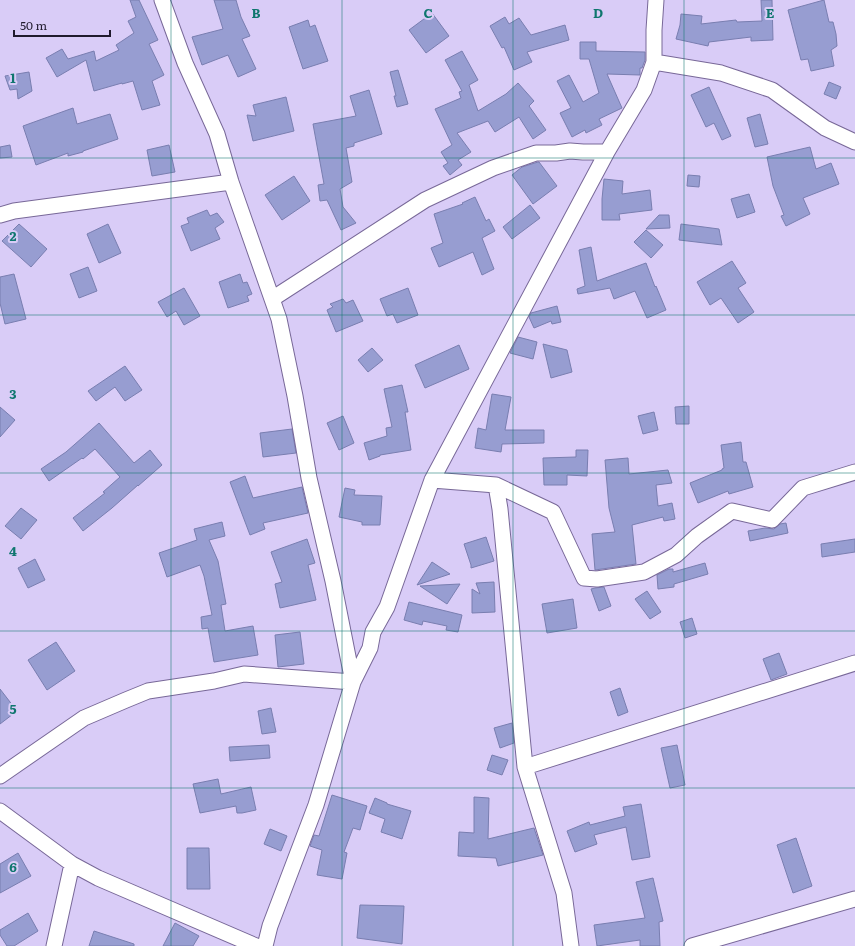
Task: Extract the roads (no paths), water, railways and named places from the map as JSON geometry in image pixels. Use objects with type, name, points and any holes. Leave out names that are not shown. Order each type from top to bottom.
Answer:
[{"type":"street","points":[[162,0],[185,63],[217,134],[231,182],[279,319],[295,396],[309,478],[333,582],[353,682]]},
{"type":"street","points":[[265,946],[270,926],[316,805],[353,682],[370,648],[373,632],[387,607],[432,480],[607,152],[644,90],[654,62],[656,0]]},
{"type":"street","points":[[654,62],[721,73],[772,90],[825,128],[855,142]]},
{"type":"street","points":[[272,299],[425,200],[493,168],[536,153],[556,153],[570,150],[583,152],[607,152]]},
{"type":"street","points":[[0,215],[14,211],[231,182]]},
{"type":"street","points":[[432,480],[496,485],[553,512],[584,578],[597,579],[644,572],[676,555],[697,536],[732,510],[772,520],[803,488],[855,472]]},
{"type":"street","points":[[496,485],[525,767],[564,893],[571,946]]},
{"type":"street","points":[[525,767],[855,663]]},
{"type":"street","points":[[0,776],[84,718],[148,691],[214,681],[244,674],[353,682]]},
{"type":"street","points":[[0,811],[72,864],[98,878],[256,946]]},
{"type":"street","points":[[54,946],[72,864]]},
{"type":"street","points":[[692,946],[855,899]]}]
